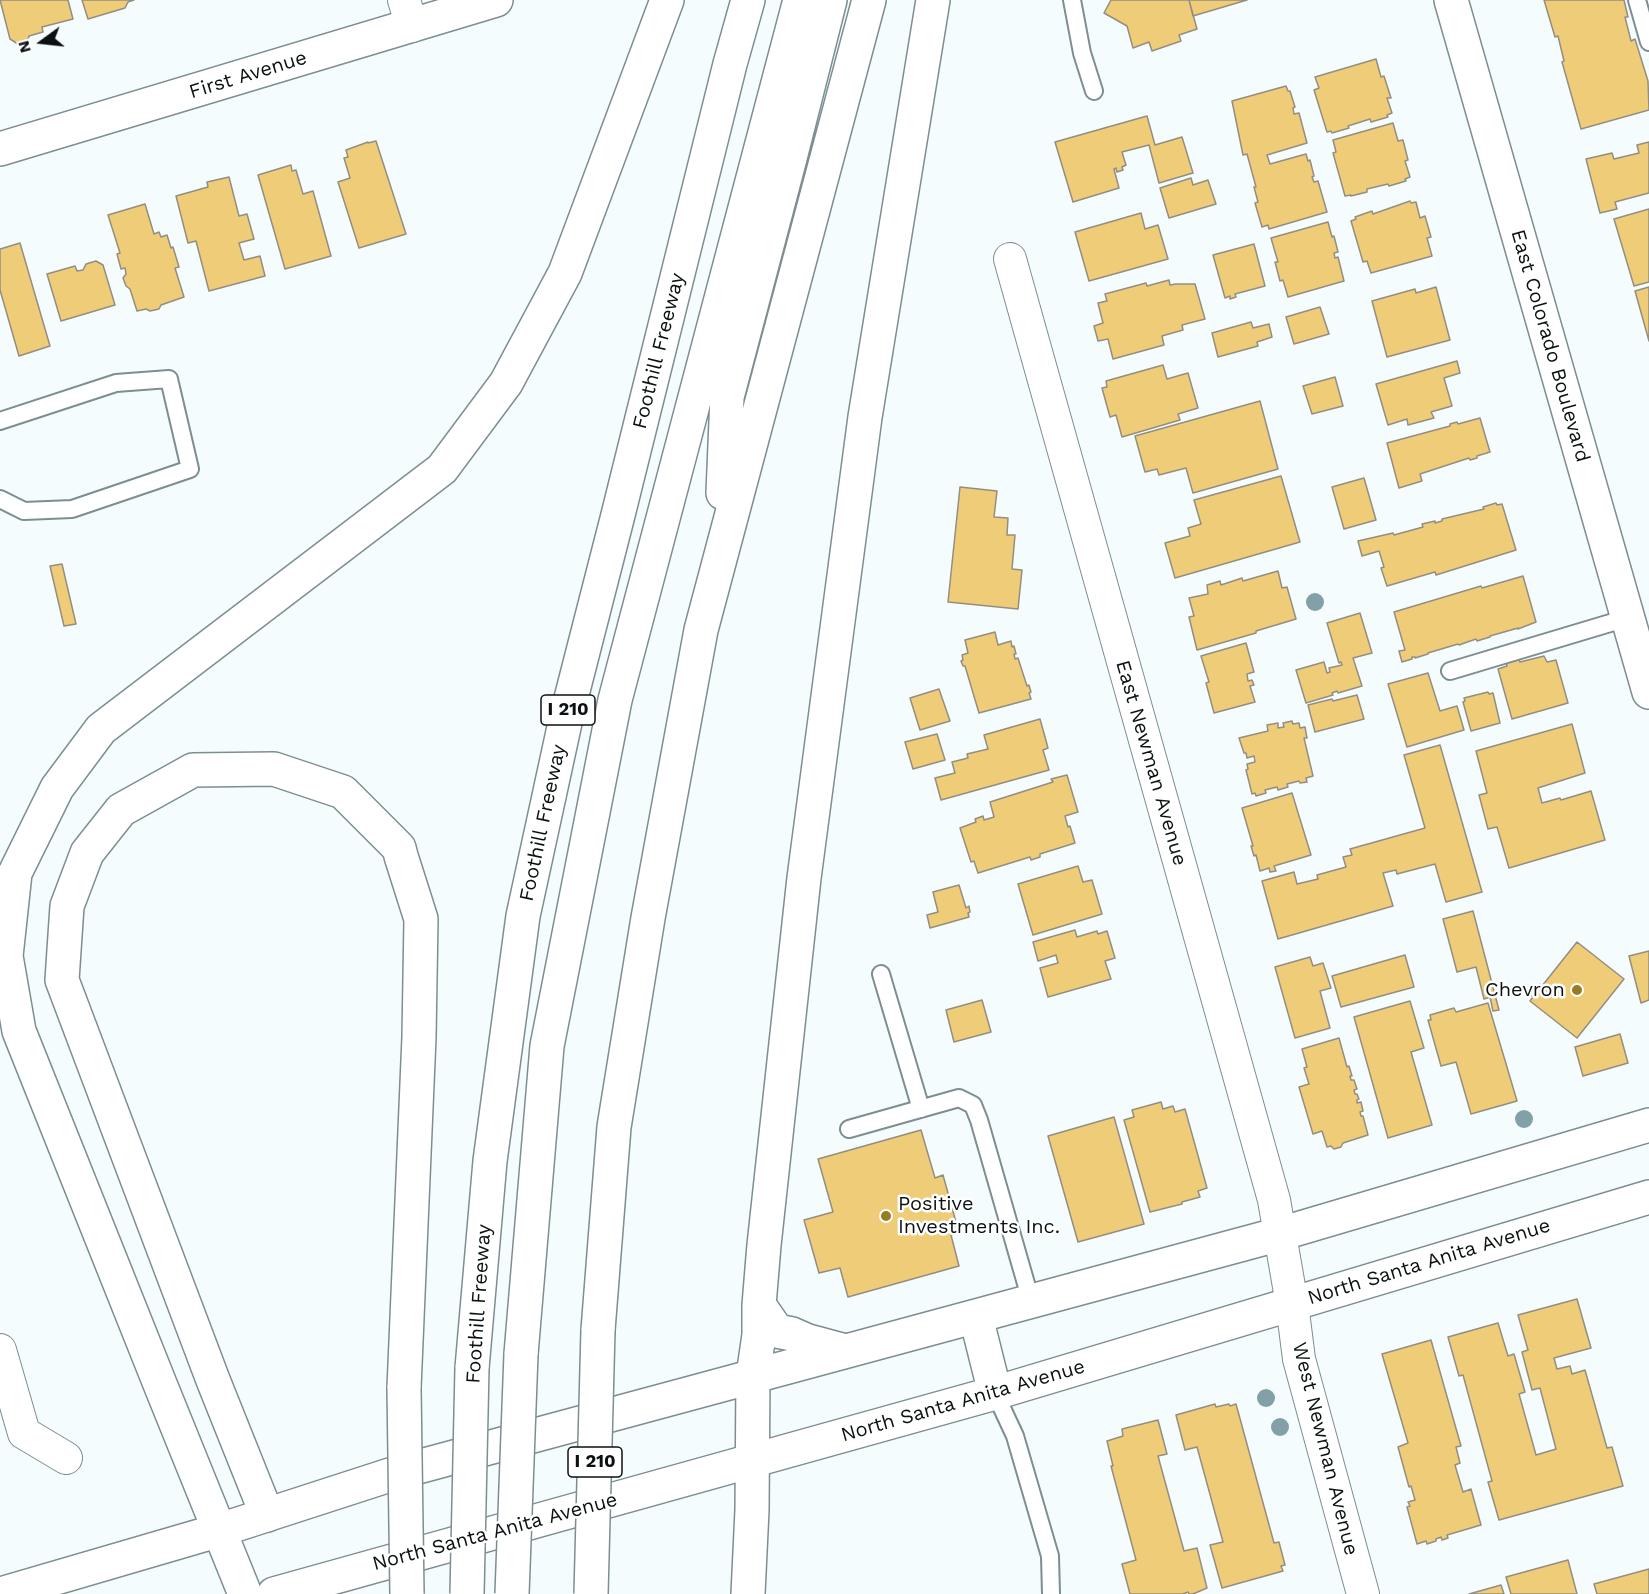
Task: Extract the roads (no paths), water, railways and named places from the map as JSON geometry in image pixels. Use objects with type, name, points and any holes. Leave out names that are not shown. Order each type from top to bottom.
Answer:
[{"type":"main road","name":"First Avenue","points":[[0,149],[408,13],[496,0]]},
{"type":"main road","points":[[245,1594],[19,1031],[6,956],[15,873],[57,788],[101,729],[442,469],[506,383],[565,273],[667,0]]},
{"type":"main road","name":"Foothill Freeway","points":[[467,1594],[472,1368],[490,1161],[523,916],[566,718],[748,0]]},
{"type":"main road","points":[[512,1594],[521,1354],[547,1046],[615,700],[800,0]]},
{"type":"main road","points":[[721,552],[727,397],[830,0]]},
{"type":"main road","name":"East Colorado Boulevard","points":[[1451,0],[1649,692]]},
{"type":"main road","points":[[748,1594],[753,1376],[804,878],[865,417],[932,4]]},
{"type":"main road","name":"I 210","points":[[591,1594],[598,1330],[614,1127],[648,918],[701,630],[866,13]]},
{"type":"main road","points":[[267,1515],[88,1054],[62,980],[66,906],[87,853],[121,810],[193,770],[274,769],[343,792],[399,848],[421,920],[419,1037],[404,1388],[407,1594]]},
{"type":"main road","points":[[1,1594],[220,1530],[399,1472],[1280,1234],[1649,1125]]},
{"type":"main road","name":"North Santa Anita Avenue","points":[[274,1594],[994,1393],[1649,1197]]},
{"type":"main road","points":[[759,1305],[777,1330],[845,1351]]},
{"type":"main road","points":[[976,1317],[994,1393]]},
{"type":"street","name":"East Newman Avenue","points":[[1010,259],[1268,1176],[1286,1268]]},
{"type":"street","name":"West Newman Avenue","points":[[1286,1268],[1299,1359],[1363,1594]]},
{"type":"street","points":[[2,1361],[24,1433],[66,1458]]},
{"type":"lane","points":[[1072,0],[1082,53],[1095,91]]},
{"type":"lane","points":[[1637,0],[1649,42]]},
{"type":"lane","points":[[0,421],[116,383],[169,379],[190,469],[72,509],[24,511],[0,499]]},
{"type":"lane","points":[[1450,671],[1627,618]]},
{"type":"lane","points":[[881,974],[921,1109]]},
{"type":"lane","points":[[849,1129],[959,1098],[973,1105],[1043,1298]]},
{"type":"lane","points":[[994,1393],[1015,1436],[1050,1556],[1051,1594]]},
{"type":"place","name":"Chevron","points":[[1577,990]]},
{"type":"place","name":"Positive Investments Inc.","points":[[886,1216]]}]
